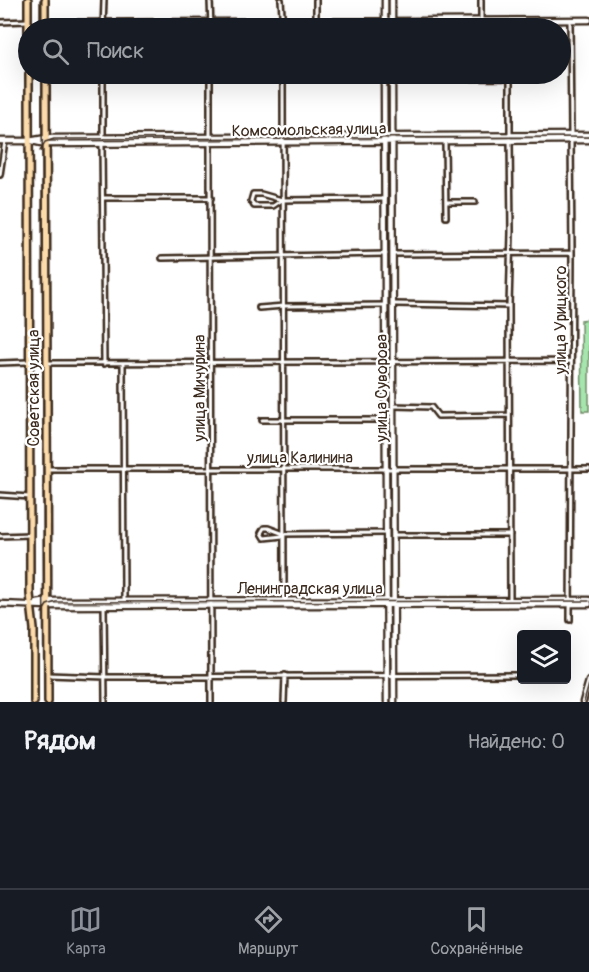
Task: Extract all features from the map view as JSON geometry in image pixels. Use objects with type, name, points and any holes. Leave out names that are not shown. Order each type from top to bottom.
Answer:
[{"type":"main road","points":[[28,0],[28,18]]},
{"type":"main road","points":[[45,0],[45,18]]},
{"type":"main road","points":[[385,0],[385,18]]},
{"type":"main road","points":[[392,0],[392,18]]},
{"type":"main road","points":[[571,20],[589,20]]},
{"type":"main road","name":"Советская улица","points":[[28,84],[30,535],[34,702]]},
{"type":"main road","name":"Советская улица","points":[[46,84],[48,702]]},
{"type":"main road","name":"улица Суворова","points":[[384,84],[387,702]]},
{"type":"main road","name":"улица Суворова","points":[[392,84],[394,702]]},
{"type":"main road","name":"Комсомольская улица","points":[[392,138],[445,140],[510,137]]},
{"type":"main road","name":"Комсомольская улица","points":[[3,141],[589,138]]},
{"type":"main road","name":"Ленинградская улица","points":[[394,602],[510,599],[570,602]]},
{"type":"main road","name":"Ленинградская улица","points":[[48,603],[104,605],[284,600],[387,602]]},
{"type":"main road","name":"Ленинградская улица","points":[[0,604],[124,601],[589,602]]},
{"type":"main road","points":[[584,702],[589,681]]},
{"type":"street","points":[[104,0],[104,18]]},
{"type":"street","points":[[210,0],[211,18]]},
{"type":"street","points":[[316,0],[316,18]]},
{"type":"street","points":[[481,0],[481,18]]},
{"type":"street","points":[[283,1],[283,18]]},
{"type":"street","points":[[0,22],[18,21]]},
{"type":"street","points":[[103,84],[104,364]]},
{"type":"street","name":"улица Мичурина","points":[[210,84],[211,702]]},
{"type":"street","points":[[284,84],[282,200],[284,600]]},
{"type":"street","points":[[510,84],[510,599]]},
{"type":"street","name":"улица Урицкого","points":[[570,620],[571,84]]},
{"type":"street","points":[[445,140],[446,217]]},
{"type":"street","points":[[0,175],[3,141]]},
{"type":"street","points":[[282,200],[273,206],[254,206],[251,201],[253,194],[282,200],[385,199]]},
{"type":"street","points":[[103,198],[210,198]]},
{"type":"street","points":[[446,202],[475,202]]},
{"type":"street","points":[[393,254],[572,253]]},
{"type":"street","points":[[162,258],[210,255],[386,254]]},
{"type":"street","points":[[393,304],[509,306]]},
{"type":"street","points":[[259,308],[386,306]]},
{"type":"street","points":[[46,363],[571,361]]},
{"type":"street","points":[[0,363],[30,362]]},
{"type":"street","points":[[123,364],[124,601]]},
{"type":"street","points":[[393,406],[431,407],[438,416],[509,416]]},
{"type":"street","points":[[262,420],[386,420]]},
{"type":"street","name":"улица Калинина","points":[[47,469],[589,469]]},
{"type":"street","points":[[0,495],[30,497]]},
{"type":"street","points":[[284,534],[282,537],[267,539],[261,533],[264,528],[284,534],[386,533]]},
{"type":"street","points":[[0,536],[30,535]]},
{"type":"street","points":[[394,535],[510,535]]},
{"type":"street","points":[[104,605],[105,702]]},
{"type":"street","points":[[48,675],[105,677],[517,675]]},
{"type":"street","points":[[284,702],[285,675]]},
{"type":"green space","points":[[589,319],[589,411],[582,411],[581,320]]},
{"type":"tram line","points":[[40,0],[40,18]]},
{"type":"tram line","points":[[42,84],[44,702]]},
{"type":"tram line","points":[[40,151],[45,142],[54,139],[589,137]]},
{"type":"tram line","points":[[42,613],[47,605],[56,602],[589,601]]},
{"type":"tram line","points":[[584,702],[589,684]]}]
